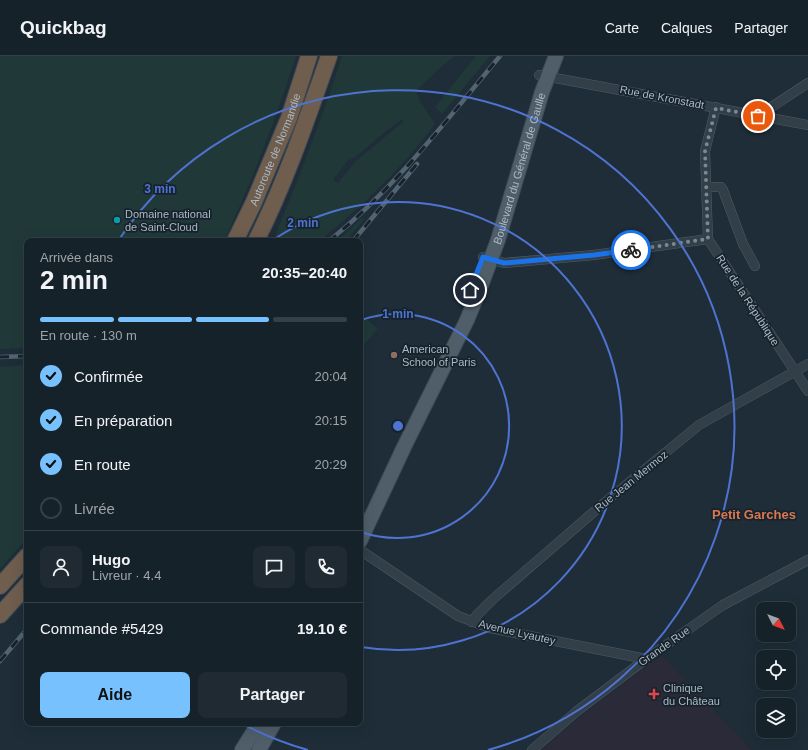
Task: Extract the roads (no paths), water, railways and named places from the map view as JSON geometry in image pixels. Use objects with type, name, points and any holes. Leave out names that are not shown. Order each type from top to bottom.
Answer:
[{"type":"highway","name":"Autoroute de Normandie","points":[[236,238],[254,202],[289,118],[309,56]]},
{"type":"highway","name":"Autoroute de Normandie","points":[[258,238],[271,211],[305,125],[329,56]]},
{"type":"highway","points":[[0,586],[24,559]]},
{"type":"highway","points":[[0,615],[24,588]]},
{"type":"main road","name":"Boulevard du Général de Gaulle","points":[[363,535],[418,418],[467,320],[542,92],[547,56]]},
{"type":"main road","name":"Boulevard du Général de Gaulle","points":[[544,75],[556,56]]},
{"type":"main road","name":"Boulevard du Général de Gaulle","points":[[363,515],[487,258]]},
{"type":"main road","points":[[247,747],[258,726]]},
{"type":"main road","points":[[247,747],[261,746],[272,726]]},
{"type":"street","name":"Rue de Kronstadt","points":[[544,75],[808,125]]},
{"type":"street","points":[[758,116],[808,84]]},
{"type":"street","points":[[487,258],[504,263],[594,255],[708,239],[705,151],[716,108]]},
{"type":"street","points":[[706,187],[721,187],[723,190],[743,244],[755,266]]},
{"type":"street","name":"Rue de la République","points":[[708,239],[808,392]]},
{"type":"street","name":"Rue Jean Mermoz","points":[[472,622],[493,599],[604,503],[699,425],[808,364]]},
{"type":"street","name":"Avenue Lyautey","points":[[363,552],[458,616],[472,622],[494,629],[646,659]]},
{"type":"street","name":"Grande Rue","points":[[532,750],[577,710],[722,605],[808,560]]},
{"type":"railway","points":[[332,238],[376,199],[398,176],[440,129],[500,56]]},
{"type":"railway","points":[[355,238],[417,164]]},
{"type":"railway","points":[[0,357],[24,356]]},
{"type":"railway","points":[[0,661],[24,633]]},
{"type":"place","name":"Domaine national de Saint-Cloud","points":[[117,220]]},
{"type":"place","name":"American School of Paris","points":[[394,355]]},
{"type":"place","name":"Clinique du Château","points":[[654,694]]},
{"type":"district","name":"Petit Garches","points":[[754,514]]}]
